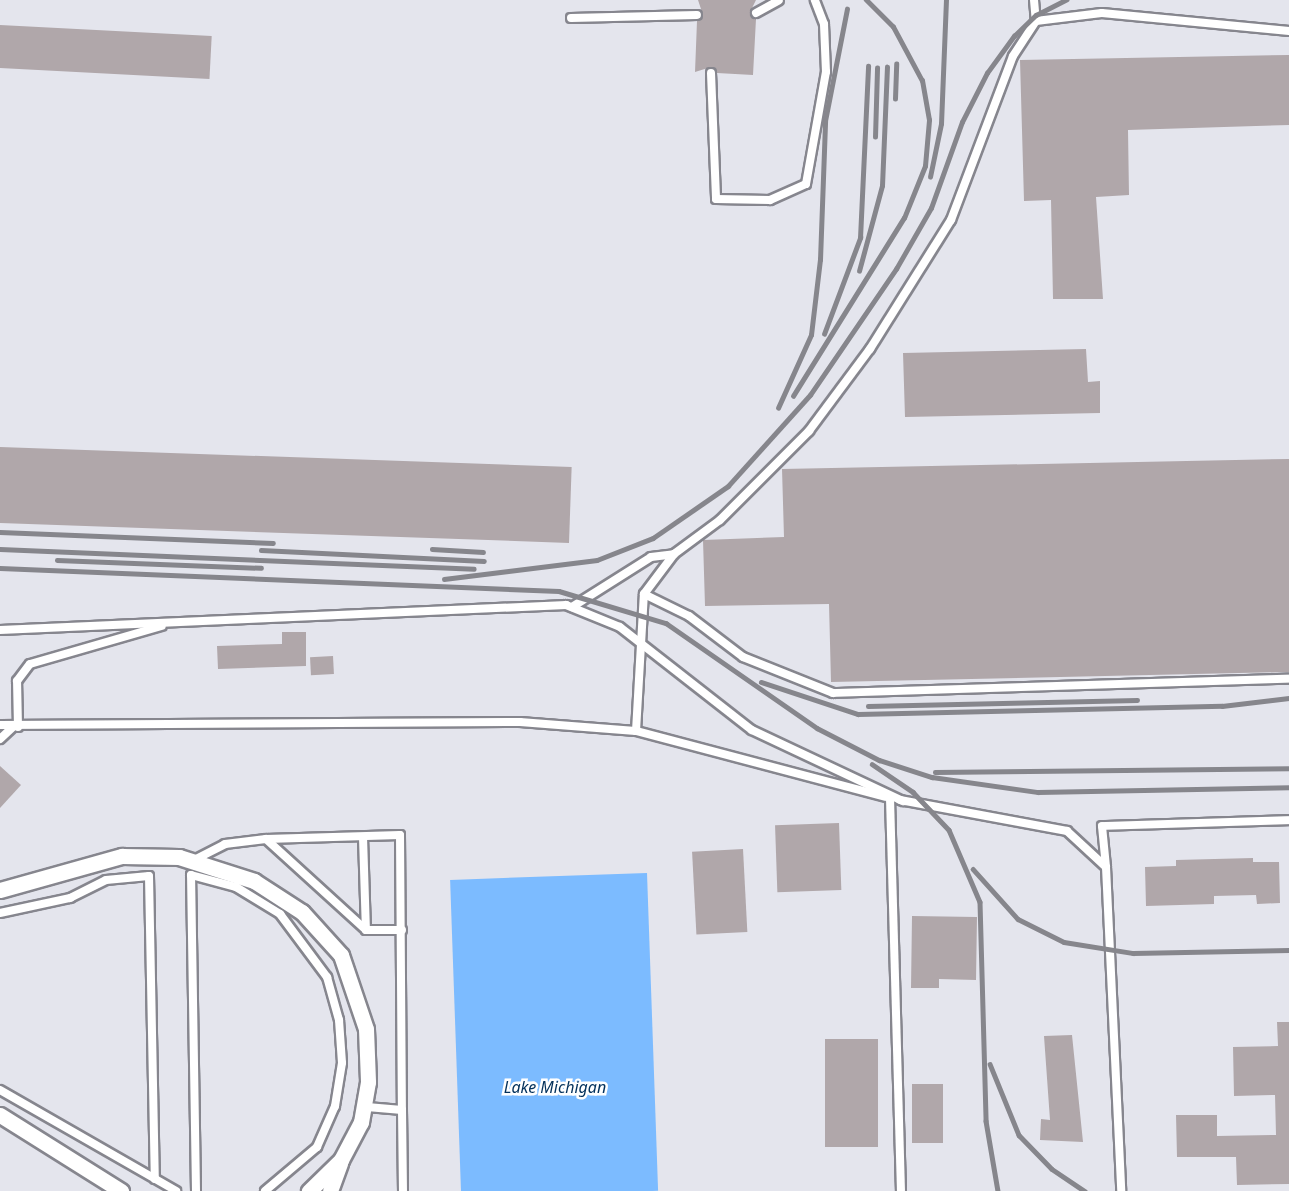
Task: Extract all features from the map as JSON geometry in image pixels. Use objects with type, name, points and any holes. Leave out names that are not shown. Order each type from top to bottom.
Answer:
[{"type":"street","points":[[0,890],[122,856],[194,860],[254,881],[302,912],[341,955],[366,1029],[364,1107],[330,1191]]},
{"type":"street","points":[[0,1114],[121,1191]]},
{"type":"street","points":[[309,1191],[341,1160]]},
{"type":"lane","points":[[756,13],[779,0]]},
{"type":"lane","points":[[711,73],[716,199],[770,200],[806,184],[826,72],[824,24],[814,0]]},
{"type":"lane","points":[[636,731],[645,647],[644,594],[674,554],[720,520],[809,431],[870,349],[951,220],[1013,56],[1036,21],[1034,0]]},
{"type":"lane","points":[[1036,21],[1102,13],[1289,31]]},
{"type":"lane","points":[[571,18],[698,15]]},
{"type":"lane","points":[[572,607],[651,557],[674,554]]},
{"type":"lane","points":[[644,594],[689,616],[743,657],[833,693],[1289,679]]},
{"type":"lane","points":[[0,630],[180,620],[572,607],[620,627],[752,730],[903,801]]},
{"type":"lane","points":[[0,739],[15,727],[17,681],[30,664],[180,620]]},
{"type":"lane","points":[[0,726],[519,722],[636,731],[890,798],[1067,831],[1106,867]]},
{"type":"lane","points":[[890,798],[902,1191]]},
{"type":"lane","points":[[1121,1191],[1106,867],[1102,826],[1289,820]]},
{"type":"lane","points":[[194,860],[225,844],[266,839],[400,835],[403,1191]]},
{"type":"lane","points":[[363,837],[366,930]]},
{"type":"lane","points":[[266,839],[366,930],[402,930]]},
{"type":"lane","points":[[196,1191],[191,875],[236,887],[280,914],[327,977],[339,1020],[342,1063],[335,1106],[317,1147],[264,1191]]},
{"type":"lane","points":[[0,913],[70,898],[106,880],[149,876],[155,1179]]},
{"type":"lane","points":[[0,1090],[176,1191]]},
{"type":"lane","points":[[364,1107],[402,1110]]},
{"type":"water","name":"Lake Michigan","points":[[647,873],[658,1191],[461,1191],[450,880]]},
{"type":"building","points":[[698,0],[756,0],[750,12],[756,19],[753,75],[717,73],[711,67],[695,72],[697,21],[703,15]]},
{"type":"building","points":[[0,25],[212,36],[209,79],[0,68]]},
{"type":"building","points":[[1289,55],[1289,125],[1128,130],[1129,195],[1096,197],[1103,299],[1053,299],[1051,200],[1024,201],[1020,60]]},
{"type":"building","points":[[1086,349],[1088,382],[1100,381],[1100,413],[905,417],[903,353]]},
{"type":"building","points":[[0,447],[572,467],[569,543],[0,523]]},
{"type":"building","points":[[1289,459],[1289,672],[831,682],[829,604],[705,606],[703,540],[784,537],[782,469]]},
{"type":"building","points":[[282,632],[306,632],[306,666],[218,669],[217,646],[282,644]]},
{"type":"building","points":[[333,656],[334,674],[311,675],[310,657]]},
{"type":"building","points":[[0,766],[21,785],[0,808]]},
{"type":"building","points":[[839,823],[841,890],[777,892],[775,825]]},
{"type":"building","points":[[743,849],[747,932],[696,935],[692,852]]},
{"type":"building","points":[[1253,858],[1253,862],[1279,862],[1280,903],[1257,904],[1256,895],[1214,896],[1214,904],[1146,906],[1145,867],[1176,866],[1176,860]]},
{"type":"building","points":[[912,916],[977,917],[976,980],[939,979],[939,988],[911,988]]},
{"type":"building","points":[[1277,1022],[1289,1022],[1289,1184],[1237,1185],[1236,1157],[1177,1157],[1176,1115],[1217,1115],[1217,1136],[1276,1135],[1275,1095],[1234,1096],[1233,1047],[1278,1046]]},
{"type":"building","points":[[1072,1035],[1083,1142],[1040,1140],[1041,1119],[1050,1120],[1044,1036]]},
{"type":"building","points":[[825,1039],[878,1039],[878,1147],[825,1147]]},
{"type":"building","points":[[912,1084],[943,1084],[943,1143],[912,1143]]},
{"type":"railway","points":[[793,396],[904,218],[925,166],[929,120],[922,81],[893,27],[866,0]]},
{"type":"railway","points":[[930,177],[941,124],[946,0]]},
{"type":"railway","points":[[444,579],[597,560],[653,538],[728,486],[810,395],[896,269],[931,208],[962,122],[987,73],[1014,36],[1036,15],[1066,0]]},
{"type":"railway","points":[[778,408],[811,335],[820,260],[825,121],[847,9]]},
{"type":"railway","points":[[895,99],[896,64]]},
{"type":"railway","points":[[824,334],[860,238],[868,66]]},
{"type":"railway","points":[[859,271],[882,186],[887,67]]},
{"type":"railway","points":[[875,137],[877,68]]},
{"type":"railway","points":[[0,532],[273,543]]},
{"type":"railway","points":[[0,549],[474,569]]},
{"type":"railway","points":[[432,549],[483,552]]},
{"type":"railway","points":[[261,550],[484,561]]},
{"type":"railway","points":[[57,560],[261,568]]},
{"type":"railway","points":[[0,568],[559,591],[666,623],[817,728],[879,760],[932,777],[1038,792],[1289,787]]},
{"type":"railway","points":[[761,682],[858,714],[1222,706],[1289,698]]},
{"type":"railway","points":[[868,706],[1137,700]]},
{"type":"railway","points":[[872,764],[913,792],[949,830],[980,902],[986,1121],[998,1191]]},
{"type":"railway","points":[[935,772],[1289,768]]},
{"type":"railway","points":[[973,869],[1018,919],[1064,942],[1133,953],[1289,950]]},
{"type":"railway","points":[[990,1064],[1019,1135],[1052,1169],[1085,1191]]}]
